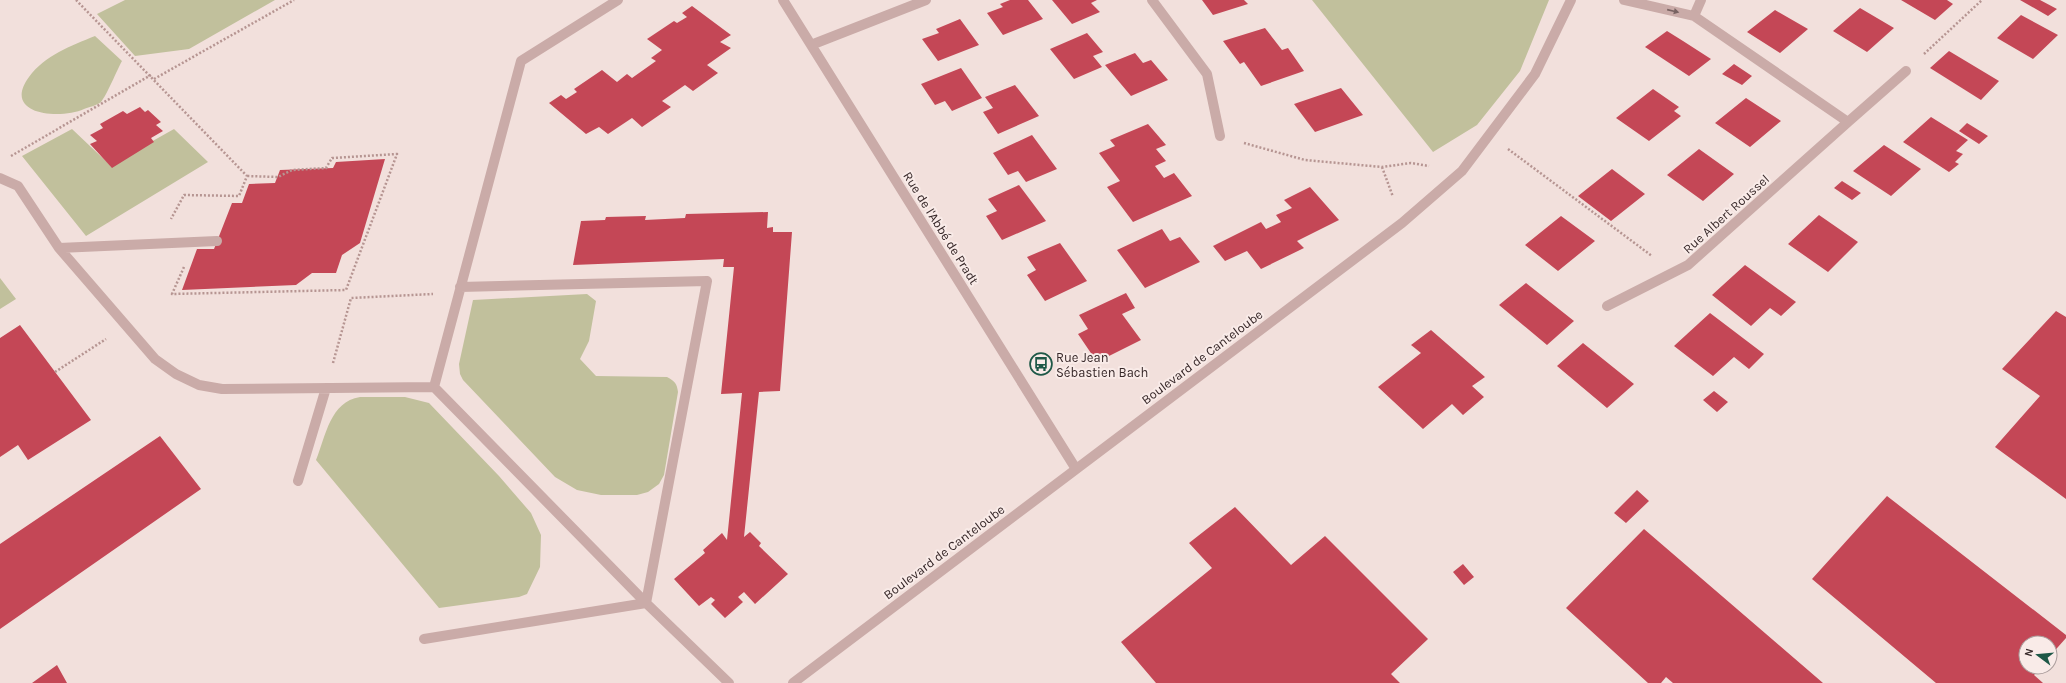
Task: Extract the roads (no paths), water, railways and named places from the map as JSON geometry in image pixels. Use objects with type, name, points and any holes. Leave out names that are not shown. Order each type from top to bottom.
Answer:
[{"type":"street","points":[[434,387],[521,61],[618,0]]},
{"type":"street","name":"Rue de l'Abbé de Pradt","points":[[783,0],[1076,469]]},
{"type":"street","points":[[811,44],[926,0]]},
{"type":"street","points":[[1152,0],[1207,74],[1220,136]]},
{"type":"street","name":"Boulevard de Canteloube","points":[[793,683],[1402,223],[1462,171],[1536,74],[1571,0]]},
{"type":"street","points":[[1624,0],[1694,16],[1848,122]]},
{"type":"street","points":[[1694,16],[1701,0]]},
{"type":"street","name":"Rue Albert Roussel","points":[[1607,306],[1688,265],[1906,71]]},
{"type":"street","points":[[0,178],[18,186],[59,248],[155,359],[176,374],[199,385],[222,389],[434,387],[646,603],[729,683]]},
{"type":"street","points":[[59,248],[217,242]]},
{"type":"street","points":[[459,290],[707,281],[646,603]]},
{"type":"street","points":[[298,481],[326,388]]},
{"type":"street","points":[[424,639],[646,603]]},
{"type":"place","name":"Rue Jean Sébastien Bach","points":[[1041,364]]}]
